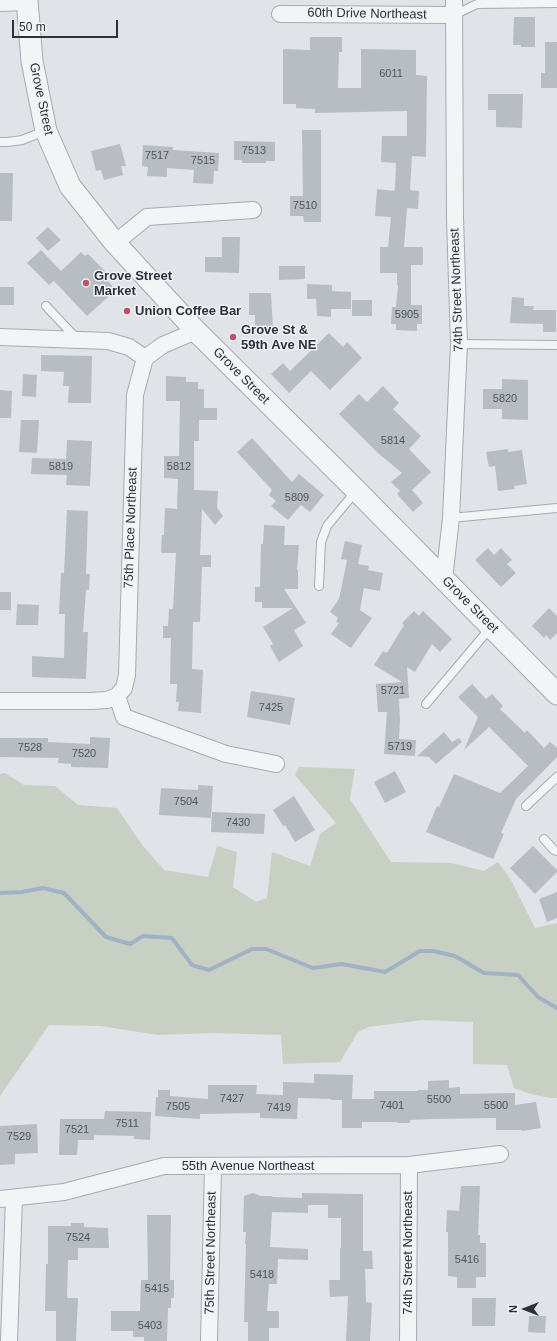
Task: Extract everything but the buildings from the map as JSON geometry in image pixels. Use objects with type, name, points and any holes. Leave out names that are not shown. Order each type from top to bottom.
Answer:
[{"type":"street","points":[[0,3],[27,1]]},
{"type":"street","name":"Grove Street","points":[[27,1],[32,61],[46,131],[70,186],[115,243],[196,331],[552,686]]},
{"type":"street","name":"60th Drive Northeast","points":[[280,14],[454,8]]},
{"type":"street","name":"74th Street Northeast","points":[[444,578],[451,518],[459,344],[455,218],[454,8]]},
{"type":"street","points":[[115,243],[148,217],[253,210]]},
{"type":"street","points":[[0,337],[108,340],[129,347],[145,358],[163,345],[196,331]]},
{"type":"street","name":"75th Place Northeast","points":[[117,696],[124,688],[127,675],[136,395],[145,358]]},
{"type":"street","points":[[0,701],[90,701],[107,700],[117,696],[124,718],[226,754],[276,764]]},
{"type":"street","name":"55th Avenue Northeast","points":[[7,1198],[64,1192],[164,1166],[409,1165],[500,1154]]},
{"type":"street","name":"74th Street Northeast","points":[[408,1341],[409,1165]]},
{"type":"street","name":"75th Street Northeast","points":[[209,1341],[213,1166]]},
{"type":"street","points":[[7,1198],[9,1341]]},
{"type":"lane","points":[[454,8],[477,4],[557,3]]},
{"type":"lane","points":[[0,142],[22,140],[46,131]]},
{"type":"lane","points":[[46,306],[78,340]]},
{"type":"lane","points":[[459,344],[557,345]]},
{"type":"lane","points":[[319,586],[321,542],[326,526],[356,490]]},
{"type":"lane","points":[[451,518],[557,508]]},
{"type":"lane","points":[[426,704],[492,626]]},
{"type":"lane","points":[[526,806],[557,777]]},
{"type":"lane","points":[[544,839],[554,850],[557,851]]},
{"type":"shaded area","points":[[299,767],[355,769],[350,799],[391,862],[451,863],[484,871],[498,862],[511,880],[535,928],[557,923],[557,1098],[531,1094],[514,1088],[507,1065],[473,1064],[473,1022],[423,1020],[368,1027],[358,1032],[340,1062],[283,1064],[281,1035],[213,1033],[158,1035],[100,1026],[49,1025],[0,1096],[0,774],[5,773],[24,785],[55,786],[78,805],[117,808],[143,846],[164,870],[208,877],[217,846],[237,852],[233,887],[256,902],[267,898],[272,852],[310,866],[320,834],[336,823],[295,775]]},
{"type":"waterway","points":[[0,893],[22,892],[43,888],[64,893],[106,937],[130,944],[143,936],[172,938],[192,965],[209,970],[252,949],[266,949],[313,968],[342,964],[385,972],[420,951],[433,951],[455,956],[484,973],[518,975],[538,997],[557,1008]]},
{"type":"place","name":"Grove Street Market","points":[[86,283]]},
{"type":"place","name":"Union Coffee Bar","points":[[127,311]]},
{"type":"place","name":"Grove St & 59th Ave NE","points":[[233,337]]}]
